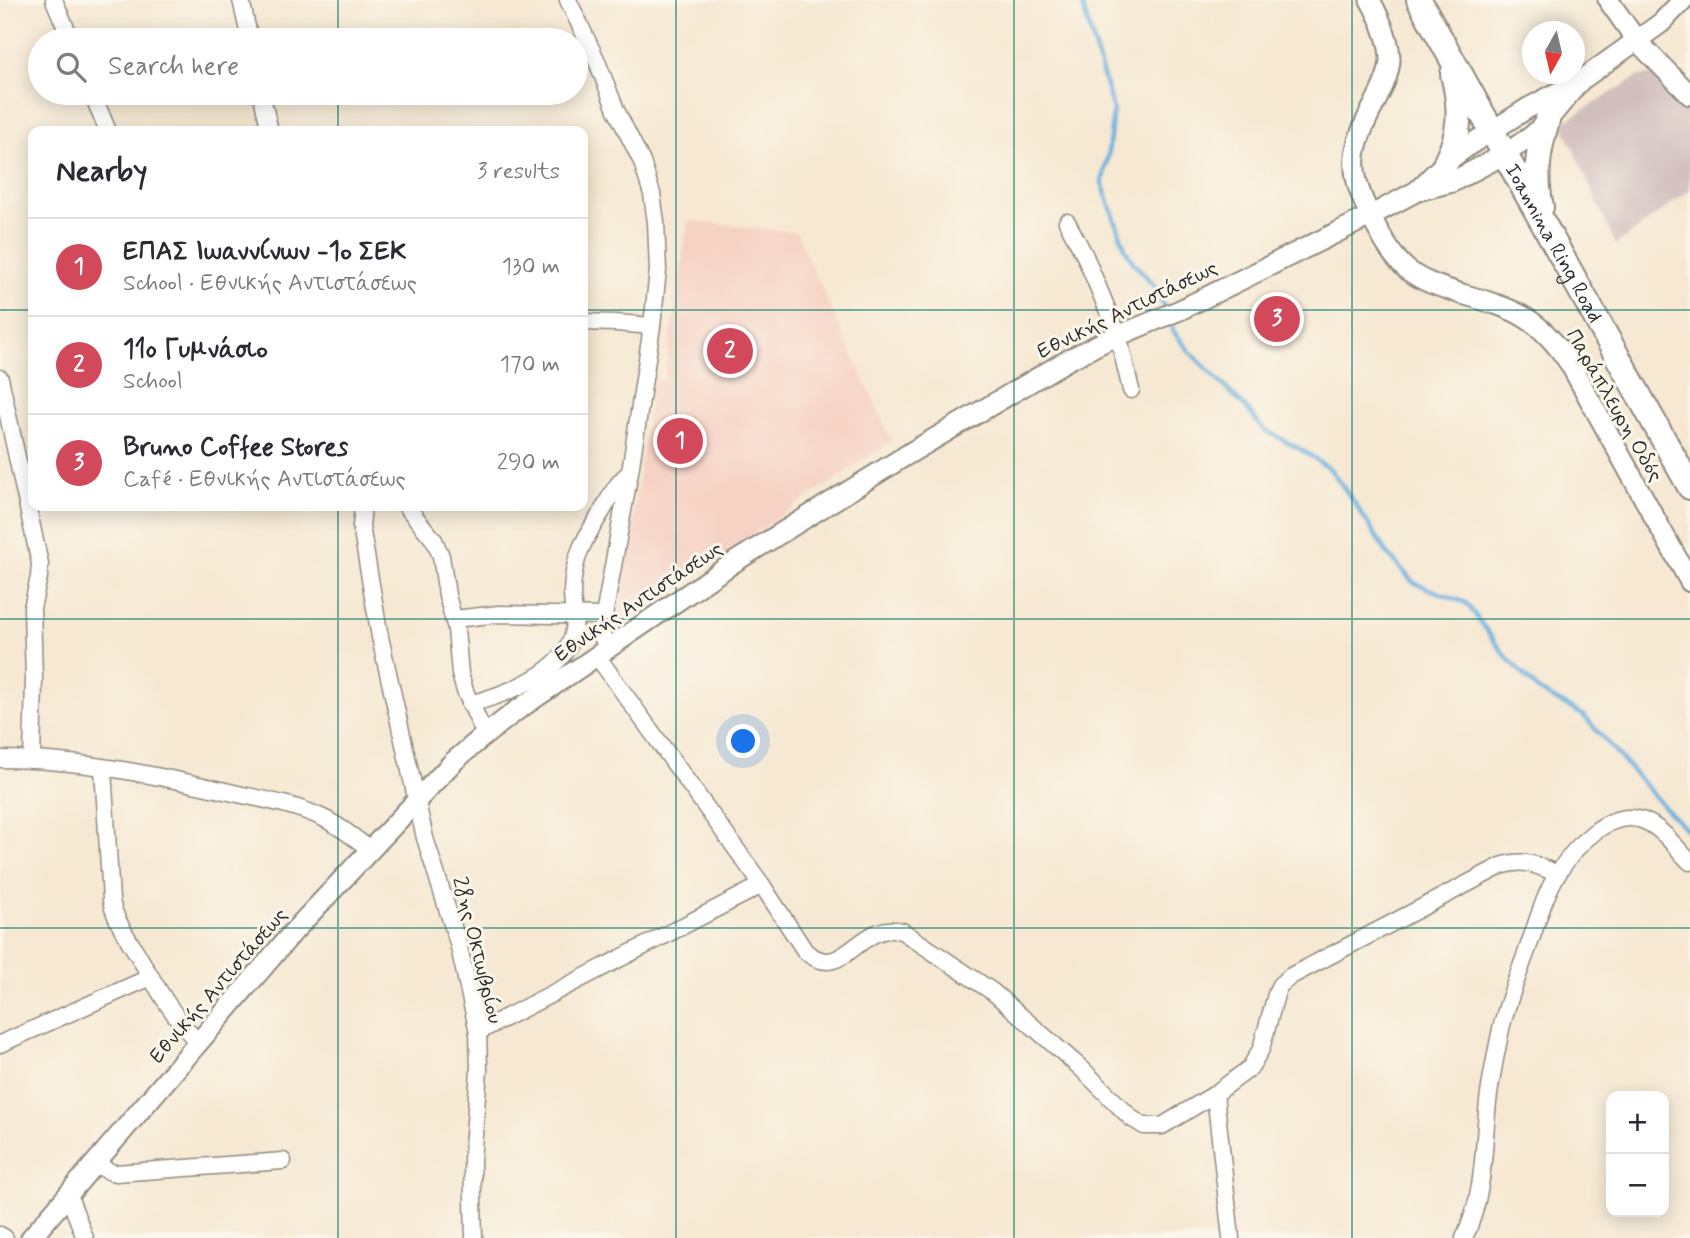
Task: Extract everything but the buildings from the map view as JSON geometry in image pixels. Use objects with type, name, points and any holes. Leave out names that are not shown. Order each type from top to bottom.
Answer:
[{"type":"highway","name":"Ioannina Ring Road","points":[[1419,0],[1690,487]]},
{"type":"highway","points":[[1446,162],[1454,147],[1459,119],[1448,52]]},
{"type":"highway","points":[[1546,228],[1539,197],[1537,158],[1547,121]]},
{"type":"street","points":[[55,0],[66,28]]},
{"type":"street","points":[[241,0],[247,28]]},
{"type":"street","points":[[568,0],[581,28]]},
{"type":"street","name":"Παράπλευρη Οδός","points":[[1370,0],[1384,30],[1390,61],[1382,89],[1361,128],[1355,153],[1355,177],[1370,216],[1388,248],[1409,271],[1441,288],[1498,304],[1518,313],[1548,335],[1570,364],[1690,582]]},
{"type":"street","points":[[1608,0],[1637,41],[1690,95]]},
{"type":"street","points":[[1585,77],[1661,23],[1683,0]]},
{"type":"street","points":[[588,42],[615,110],[642,162],[655,212],[658,252],[652,326],[630,472],[604,616],[602,652],[805,951],[815,959],[834,960],[881,930],[902,931],[993,992],[1082,1069],[1138,1124],[1162,1126],[1250,1069],[1261,1049],[1276,990],[1292,976],[1501,866],[1513,862],[1530,863],[1558,874]]},
{"type":"street","name":"Εθνικής Αντιστάσεως","points":[[1417,191],[1446,162],[1491,130],[1574,84]]},
{"type":"street","name":"Εθνικής Αντιστάσεως","points":[[31,1238],[287,939],[453,762],[485,735],[602,652],[823,505],[1066,361],[1118,335],[1180,310],[1417,191],[1452,182],[1505,154],[1533,135],[1578,84]]},
{"type":"street","points":[[97,105],[106,126]]},
{"type":"street","points":[[264,105],[269,126]]},
{"type":"street","points":[[1067,222],[1085,256],[1118,335],[1131,390]]},
{"type":"street","points":[[588,322],[652,326]]},
{"type":"street","points":[[0,378],[28,508]]},
{"type":"street","points":[[470,704],[511,690],[562,656],[571,640],[574,627],[572,590],[581,545],[618,484],[630,472]]},
{"type":"street","points":[[29,511],[40,564],[32,608],[32,759]]},
{"type":"street","name":"28ης Οκτωβρίου","points":[[362,511],[362,534],[378,624],[425,838],[458,943],[478,1032],[479,1070],[472,1160],[474,1238]]},
{"type":"street","points":[[410,511],[438,548],[457,635],[460,674],[470,704],[485,735]]},
{"type":"street","points":[[454,619],[499,614],[604,616]]},
{"type":"street","points":[[0,759],[32,759],[188,782],[298,809],[323,818],[370,849]]},
{"type":"street","points":[[103,768],[112,908],[151,977],[188,1032],[198,1042]]},
{"type":"street","points":[[1464,1238],[1473,1215],[1482,1177],[1488,1102],[1505,1013],[1544,902],[1558,874],[1598,829],[1609,822],[1633,818],[1656,827],[1690,862]]},
{"type":"street","points":[[478,1032],[762,886]]},
{"type":"street","points":[[0,1044],[151,977]]},
{"type":"street","points":[[1215,1094],[1231,1238]]},
{"type":"street","points":[[94,1164],[116,1172],[283,1161]]},
{"type":"street","points":[[68,1195],[85,1238]]},
{"type":"street","points":[[0,1235],[5,1238]]},
{"type":"shaded area","points":[[1639,76],[1659,76],[1690,101],[1690,190],[1616,245],[1562,123]]},
{"type":"shaded area","points":[[688,221],[796,232],[892,441],[626,620],[618,617],[653,379],[664,380]]},
{"type":"waterway","points":[[1081,0],[1113,110],[1102,183],[1125,248],[1133,262],[1154,286],[1166,312]]},
{"type":"waterway","points":[[1169,320],[1174,332],[1190,352],[1248,410],[1263,429],[1302,450],[1331,470],[1387,553],[1414,583],[1466,603],[1505,655],[1539,691],[1583,715],[1690,833]]},
{"type":"place","name":"Bruno Coffee Stores","points":[[1277,319]]},
{"type":"place","name":"11o Γυμνάσιο","points":[[730,351]]},
{"type":"place","name":"ΕΠΑΣ Ιωαννίνων -1ο ΣΕΚ","points":[[680,441]]}]
